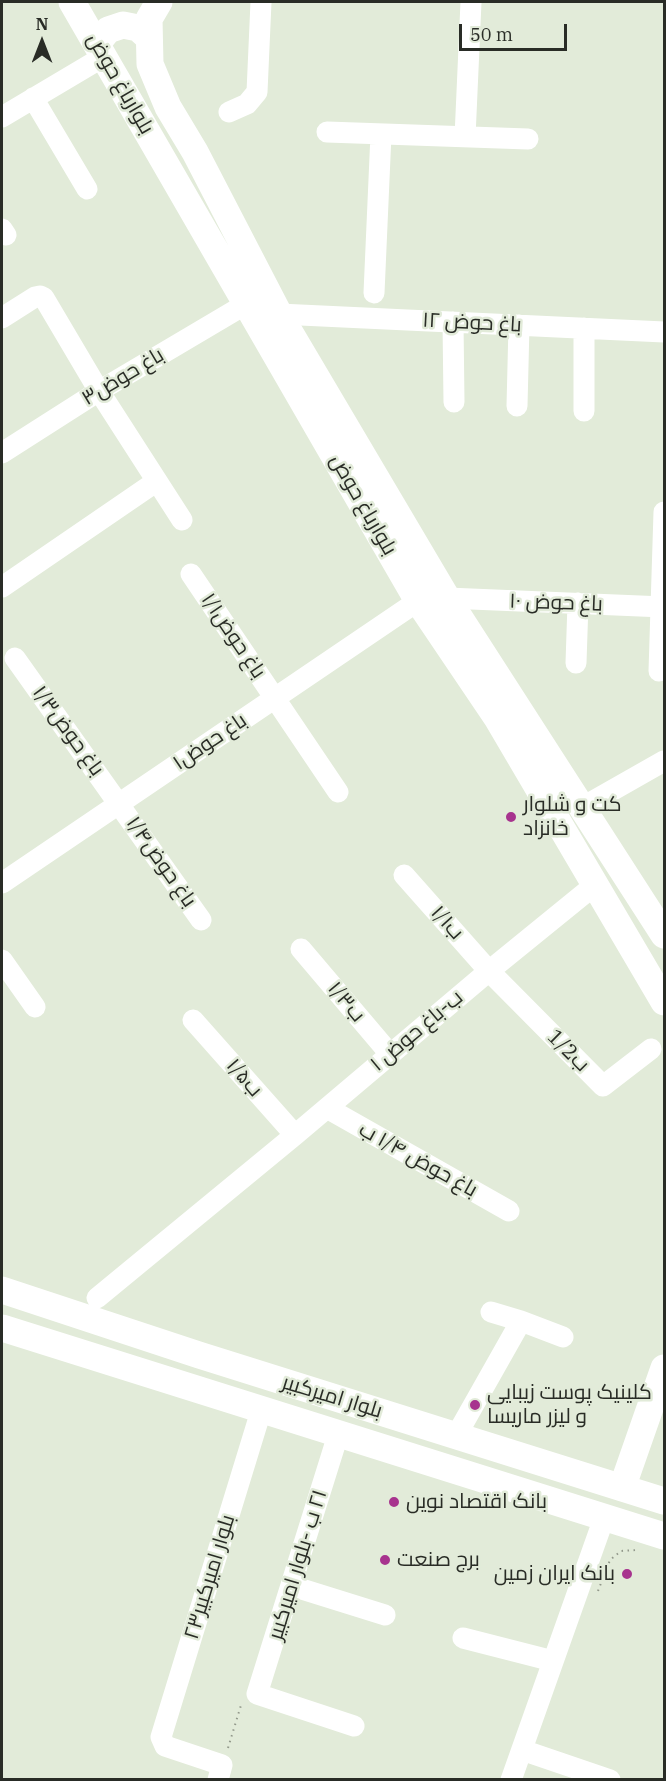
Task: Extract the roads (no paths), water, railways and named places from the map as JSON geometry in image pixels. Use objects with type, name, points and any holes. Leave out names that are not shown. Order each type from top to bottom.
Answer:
[{"type":"main road","name":"بلوارباغ حوض","points":[[72,2],[418,601],[500,700],[583,807],[664,930]]},
{"type":"main road","name":"بلوارباغ حوض","points":[[159,2],[149,19],[150,64],[168,107],[195,152],[279,314],[447,598],[596,884],[664,1002]]},
{"type":"main road","points":[[100,51],[108,30],[123,25],[138,28],[149,38]]},
{"type":"main road","points":[[168,165],[195,152]]},
{"type":"main road","name":"بلوار امیرکبیر","points":[[2,1290],[184,1350],[664,1500]]},
{"type":"main road","name":"بلوار امیرکبیر","points":[[2,1328],[171,1383],[664,1536]]},
{"type":"main road","points":[[171,1383],[184,1350]]},
{"type":"main road","points":[[622,1488],[664,1368]]},
{"type":"street","points":[[229,112],[247,104],[257,93],[261,2]]},
{"type":"street","points":[[465,137],[471,2]]},
{"type":"street","points":[[2,117],[100,51]]},
{"type":"street","points":[[33,98],[87,189]]},
{"type":"street","points":[[327,132],[528,139]]},
{"type":"street","points":[[374,293],[381,134]]},
{"type":"street","points":[[2,318],[34,297],[44,298],[99,391],[182,520]]},
{"type":"street","name":"باغ حوض۳","points":[[2,453],[99,391],[246,304]]},
{"type":"street","name":"۱۲ باغ حوض","points":[[279,314],[664,332]]},
{"type":"street","points":[[453,322],[454,402]]},
{"type":"street","points":[[517,406],[519,325]]},
{"type":"street","points":[[584,328],[584,411]]},
{"type":"street","points":[[2,587],[157,481]]},
{"type":"street","points":[[659,671],[663,607],[664,512]]},
{"type":"street","name":"باغ حوض۱/۱","points":[[191,574],[338,792]]},
{"type":"street","name":"۱۰ باغ حوض","points":[[447,598],[663,607]]},
{"type":"street","name":"باغ حوض۱","points":[[2,883],[418,601]]},
{"type":"street","points":[[576,663],[578,603]]},
{"type":"street","name":"باغ حوض۱/۳","points":[[15,658],[120,804]]},
{"type":"street","points":[[583,807],[664,761]]},
{"type":"street","name":"باغ حوض۱/۴","points":[[120,804],[201,920]]},
{"type":"street","name":"ب۱/۱","points":[[404,875],[489,971]]},
{"type":"street","name":"۱ ب-باغ حوض","points":[[98,1298],[596,884]]},
{"type":"street","name":"ب۱/۳","points":[[302,949],[390,1054]]},
{"type":"street","points":[[2,960],[35,1007]]},
{"type":"street","name":"1/2ب","points":[[489,971],[603,1086],[651,1048]]},
{"type":"street","name":"ب۱/۵","points":[[193,1020],[295,1136]]},
{"type":"street","name":"باغ حوض ۱/۴ ب","points":[[327,1108],[509,1211]]},
{"type":"street","points":[[491,1312],[563,1336]]},
{"type":"street","points":[[456,1436],[520,1322]]},
{"type":"street","name":"۲۳بلوار امیرکبیر","points":[[220,1772],[162,1743],[161,1737],[261,1411]]},
{"type":"street","name":"٢١ ب -بلوار امیرکبیر","points":[[338,1435],[257,1695],[354,1726]]},
{"type":"street","points":[[511,1779],[604,1518]]},
{"type":"street","points":[[292,1586],[385,1614]]},
{"type":"street","points":[[463,1638],[553,1661]]},
{"type":"street","points":[[522,1750],[610,1779]]},
{"type":"place","name":"کت و شلوار خانزاد","points":[[511,817]]},
{"type":"place","name":"کلینیک پوست زیبایی و لیزر ماریسا","points":[[475,1405]]},
{"type":"place","name":"بانک اقتصاد نوین","points":[[394,1502]]},
{"type":"place","name":"برج صنعت","points":[[385,1560]]},
{"type":"place","name":"بانک ایران زمین","points":[[627,1574]]}]
